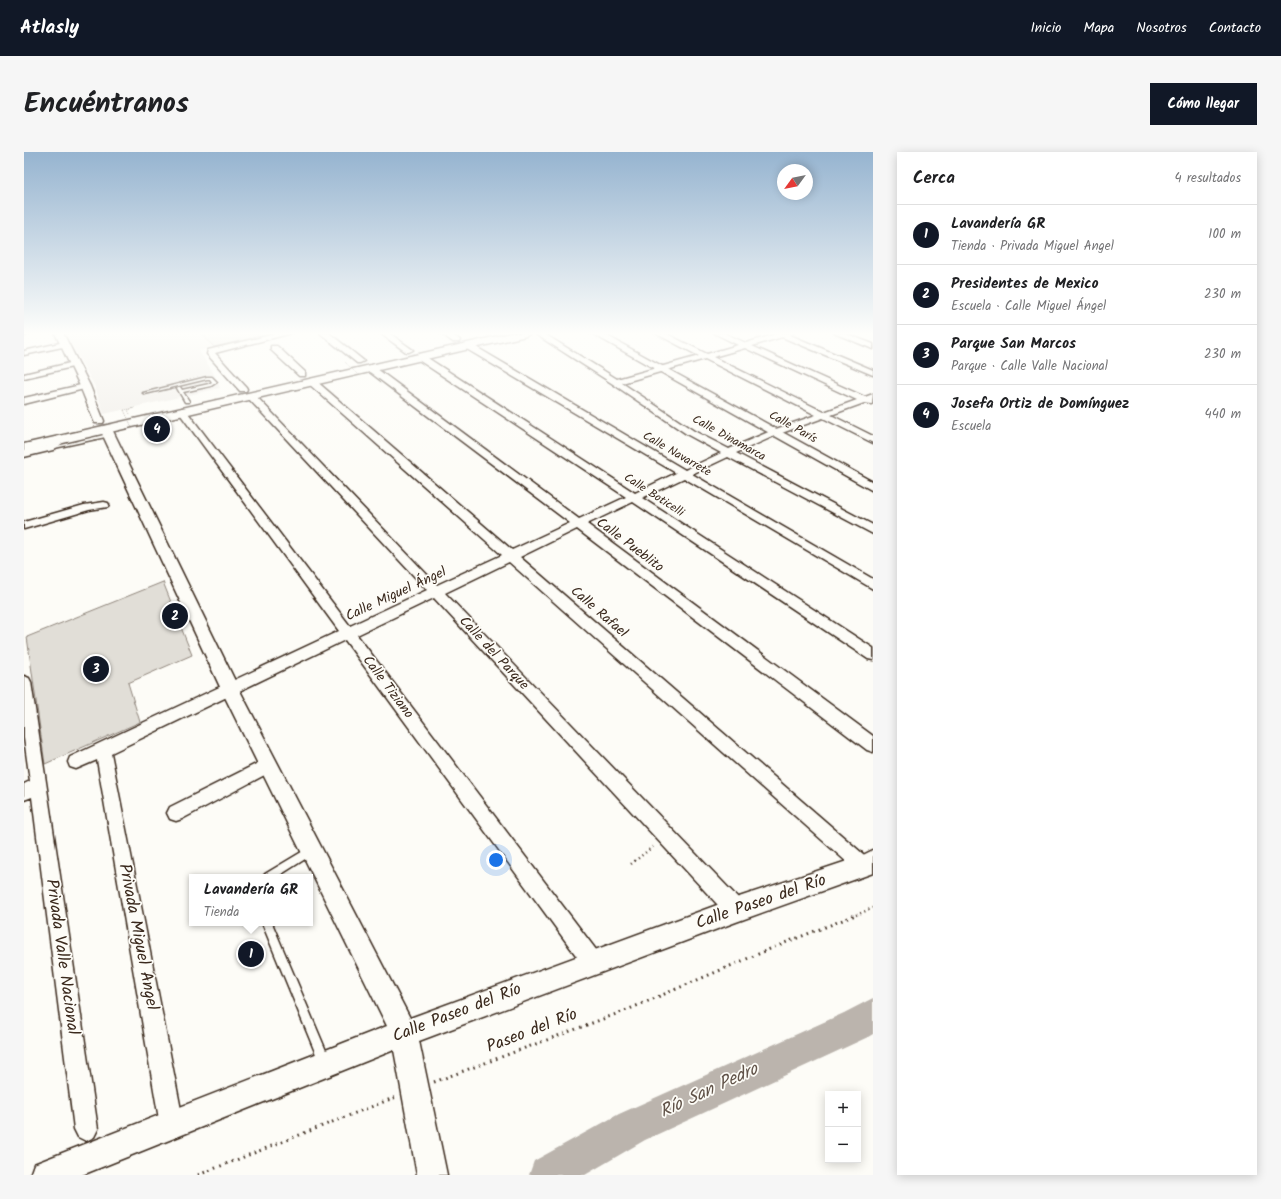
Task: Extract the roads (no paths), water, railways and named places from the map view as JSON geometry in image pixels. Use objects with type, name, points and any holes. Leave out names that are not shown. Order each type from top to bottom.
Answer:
[{"type":"main road","points":[[24,438],[104,428],[129,417],[184,401],[247,392],[295,381]]},
{"type":"main road","points":[[24,448],[104,428],[184,401]]},
{"type":"street","points":[[83,381],[104,428],[230,689],[404,1033],[432,1175]]},
{"type":"street","name":"Calle del Parque","points":[[236,381],[736,910]]},
{"type":"street","name":"Calle Rafael","points":[[310,381],[512,557],[868,863]]},
{"type":"street","name":"Calle Pueblito","points":[[387,381],[873,745]]},
{"type":"street","name":"Calle Boticelli","points":[[455,381],[873,655]]},
{"type":"street","name":"Calle Navarrete","points":[[528,381],[686,473],[873,585]]},
{"type":"street","points":[[616,382],[620,381]]},
{"type":"street","name":"Calle París","points":[[682,381],[873,487]]},
{"type":"street","points":[[754,381],[873,440]]},
{"type":"street","points":[[826,381],[870,400]]},
{"type":"street","name":"Calle Dinamarca","points":[[616,382],[691,433],[873,530]]},
{"type":"street","points":[[24,401],[86,386]]},
{"type":"street","name":"Calle Miguel Ángel","points":[[76,762],[512,557],[728,453],[776,432],[870,400]]},
{"type":"street","name":"Calle Tiziano","points":[[184,401],[348,634],[593,962]]},
{"type":"street","points":[[24,454],[50,448],[63,439]]},
{"type":"street","points":[[24,526],[104,505]]},
{"type":"street","name":"Privada Valle Nacional","points":[[24,682],[31,780],[86,1129]]},
{"type":"street","name":"Privada Miguel Angel","points":[[103,750],[172,1125]]},
{"type":"street","points":[[176,813],[268,764]]},
{"type":"street","name":"Calle Paseo del Río","points":[[45,1175],[404,1033],[593,962],[868,863]]},
{"type":"lane","points":[[145,393],[196,381]]},
{"type":"lane","points":[[178,385],[184,401],[210,385],[214,382],[213,381]]},
{"type":"lane","points":[[50,448],[104,428]]},
{"type":"lane","points":[[273,874],[312,850]]},
{"type":"lane","points":[[269,926],[325,1064]]},
{"type":"waterway","name":"Río San Pedro","points":[[548,1175],[632,1127],[856,1025],[873,1015]]},
{"type":"place","name":"Josefa Ortiz de Domínguez","points":[[157,429]]},
{"type":"place","name":"Presidentes de Mexico","points":[[175,616]]},
{"type":"place","name":"Parque San Marcos","points":[[96,669]]},
{"type":"place","name":"Lavandería GR","points":[[251,954]]}]
